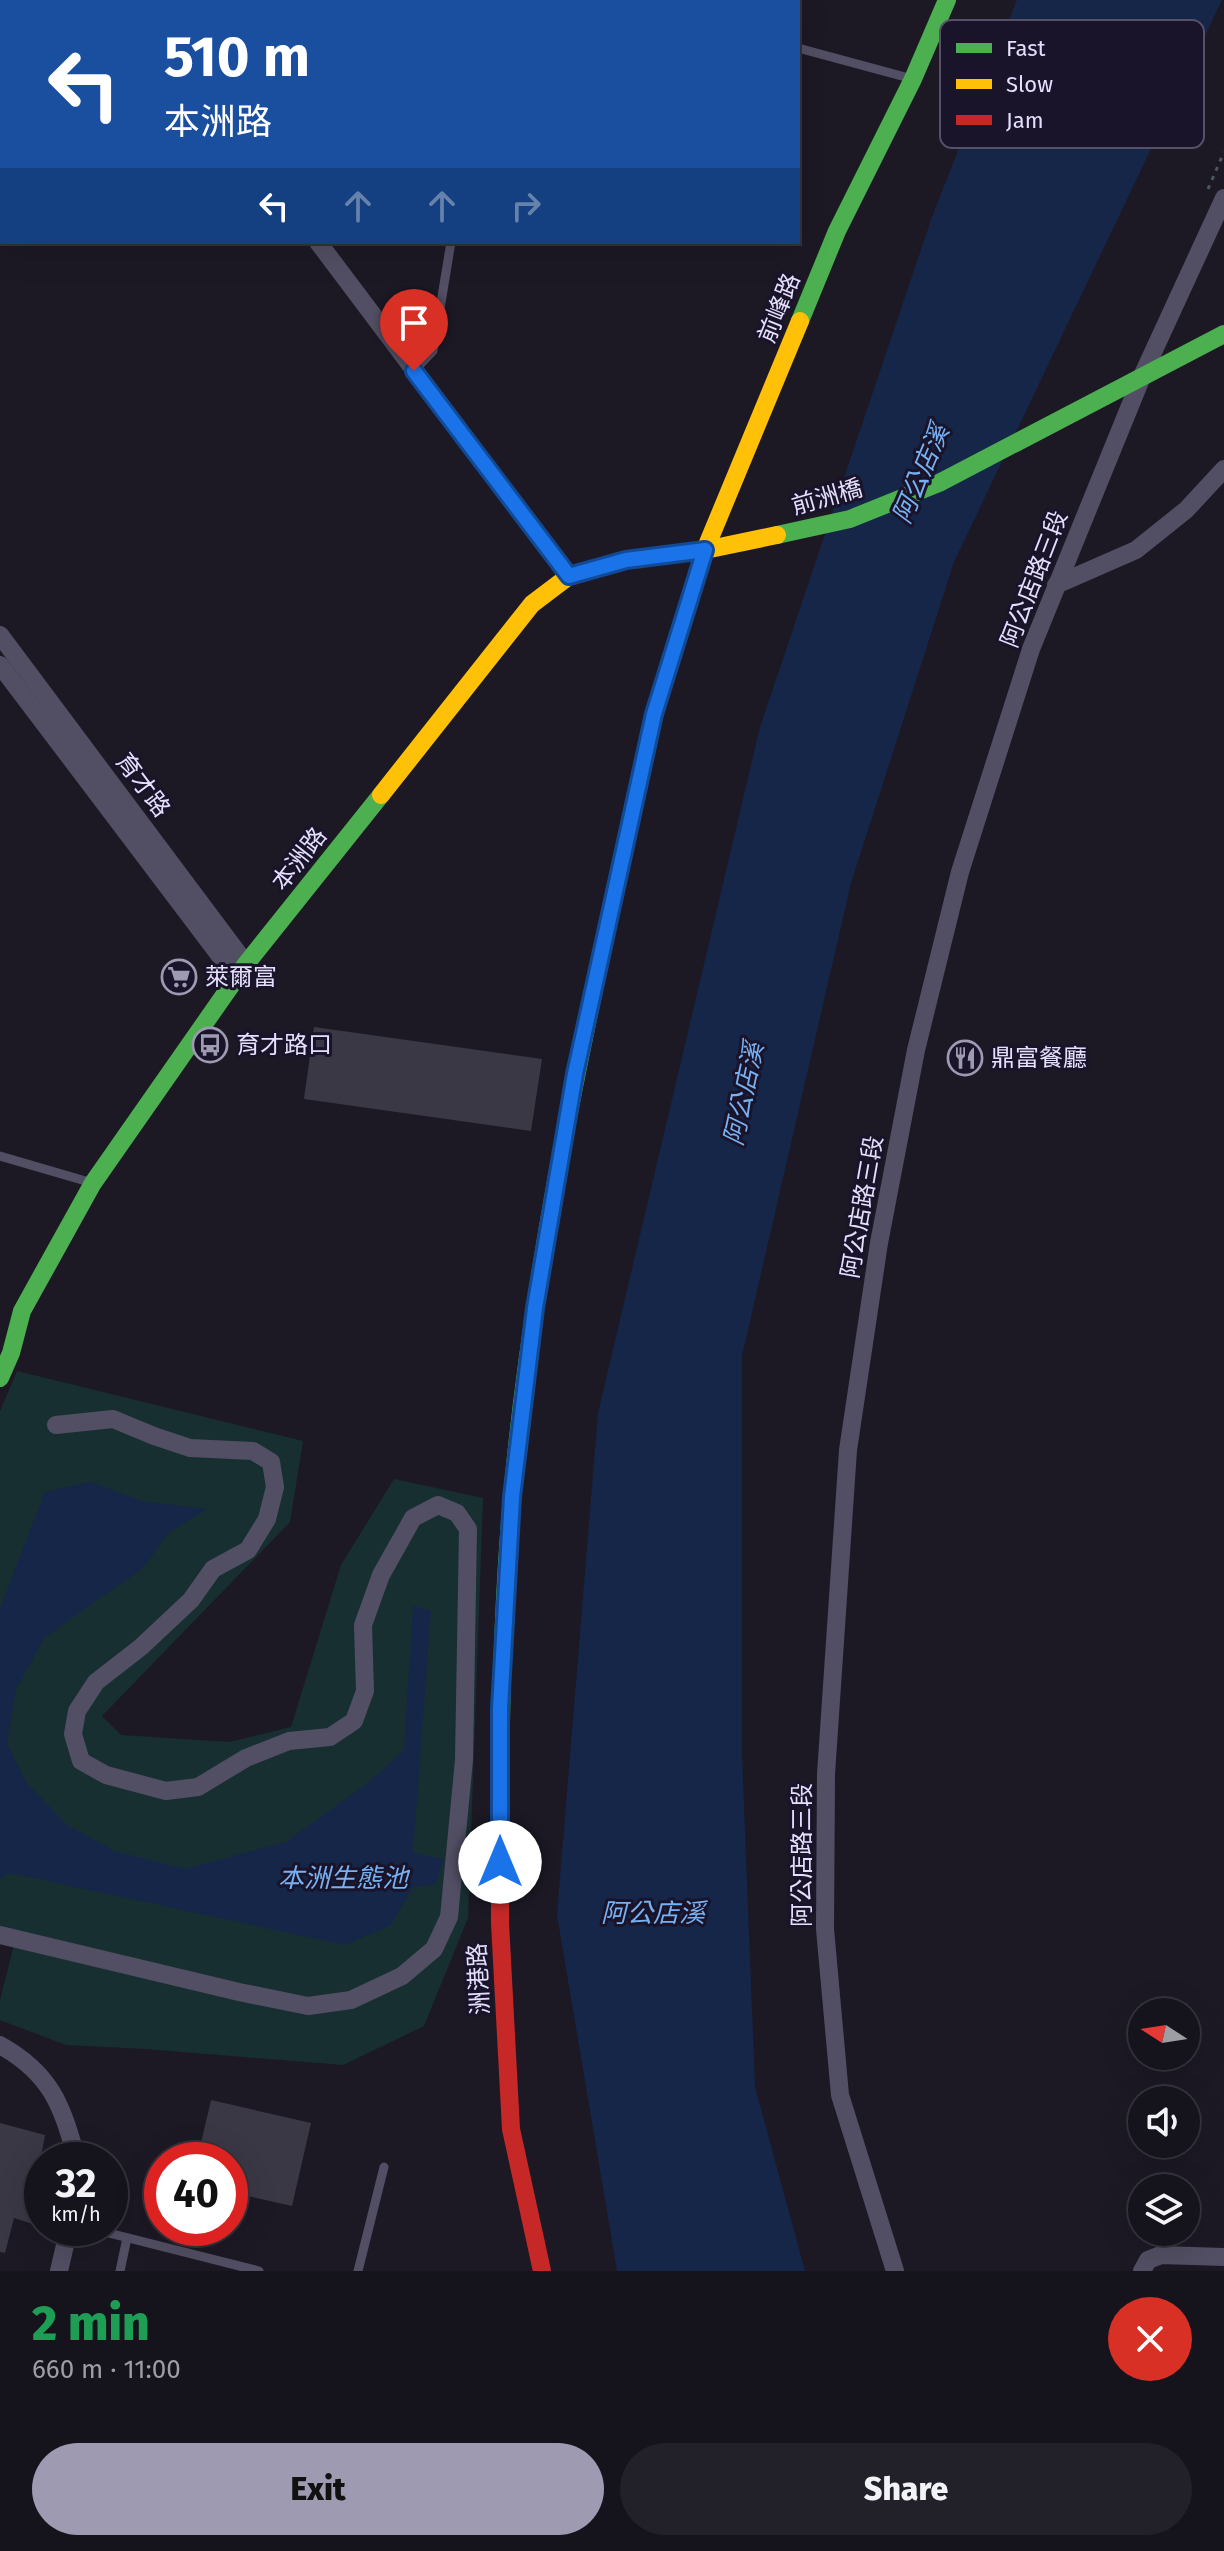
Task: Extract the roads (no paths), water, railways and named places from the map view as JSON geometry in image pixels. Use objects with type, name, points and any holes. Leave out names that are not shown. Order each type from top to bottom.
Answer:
[{"type":"street","name":"前峰路","points":[[705,550],[837,231],[913,79],[947,0]]},
{"type":"street","name":"阿公店路三段","points":[[895,2271],[840,2095],[825,1929],[826,1774],[848,1450],[879,1243],[916,1050],[960,872],[1031,649],[1143,374],[1224,198]]},
{"type":"street","points":[[319,244],[569,576]]},
{"type":"street","points":[[1143,374],[1224,334]]},
{"type":"street","name":"前洲橋","points":[[705,550],[850,519],[939,483],[1143,374]]},
{"type":"street","points":[[1056,585],[1136,550],[1186,510],[1224,469]]},
{"type":"street","name":"本洲路","points":[[0,1378],[6,1330],[22,1311],[93,1183],[241,971],[532,604],[569,576],[626,560],[705,550]]},
{"type":"street","name":"洲港路","points":[[542,2271],[511,2129],[500,1923],[500,1709],[512,1497],[535,1308],[575,1074],[654,714],[705,550]]},
{"type":"street","name":"育才路","points":[[0,635],[241,971]]},
{"type":"street","name":"育才路","points":[[0,665],[241,971]]},
{"type":"street","points":[[0,1935],[308,2006],[351,2000],[402,1976],[434,1949],[449,1917],[464,1760],[468,1529],[457,1513],[438,1505],[413,1518],[381,1575],[363,1625],[365,1691],[354,1721],[330,1737],[289,1741],[246,1758],[198,1787],[166,1791],[106,1775],[81,1761],[73,1734],[77,1711],[96,1682],[141,1647],[191,1600],[213,1569],[248,1550],[267,1519],[275,1487],[271,1462],[253,1451],[190,1448],[113,1419],[56,1425]]},
{"type":"street","points":[[0,2045],[19,2055],[45,2080],[62,2110],[72,2142]]},
{"type":"street","points":[[59,2271],[65,2246]]},
{"type":"street","points":[[1142,2271],[1148,2260],[1161,2255],[1224,2257]]},
{"type":"lane","points":[[800,49],[913,79]]},
{"type":"lane","points":[[414,371],[433,351],[451,244]]},
{"type":"lane","points":[[0,1156],[93,1183]]},
{"type":"lane","points":[[358,2271],[384,2167]]},
{"type":"lane","points":[[128,2238],[259,2271]]},
{"type":"lane","points":[[120,2271],[125,2246]]},
{"type":"water","name":"阿公店溪","points":[[1017,0],[1222,0],[1204,38],[1204,20],[1009,20]]},
{"type":"water","name":"阿公店溪","points":[[959,148],[1151,148],[954,562],[851,883],[742,1356],[742,1755],[755,2087],[805,2271],[617,2271],[557,1915],[598,1413],[760,727],[932,217]]},
{"type":"water","name":"本洲生態池","points":[[90,1482],[142,1501],[207,1509],[168,1533],[143,1568],[45,1637],[16,1689],[7,1744],[26,1782],[67,1825],[114,1851],[185,1869],[286,1842],[369,1782],[404,1750],[413,1606],[431,1611],[413,1853],[444,1859],[435,1885],[413,1887],[391,1925],[345,1945],[10,1873],[0,1879],[0,1608],[45,1492]]},
{"type":"place","name":"萊爾富","points":[[179,977]]},
{"type":"place","name":"育才路口","points":[[210,1045]]},
{"type":"place","name":"鼎富餐廳","points":[[965,1058]]}]
